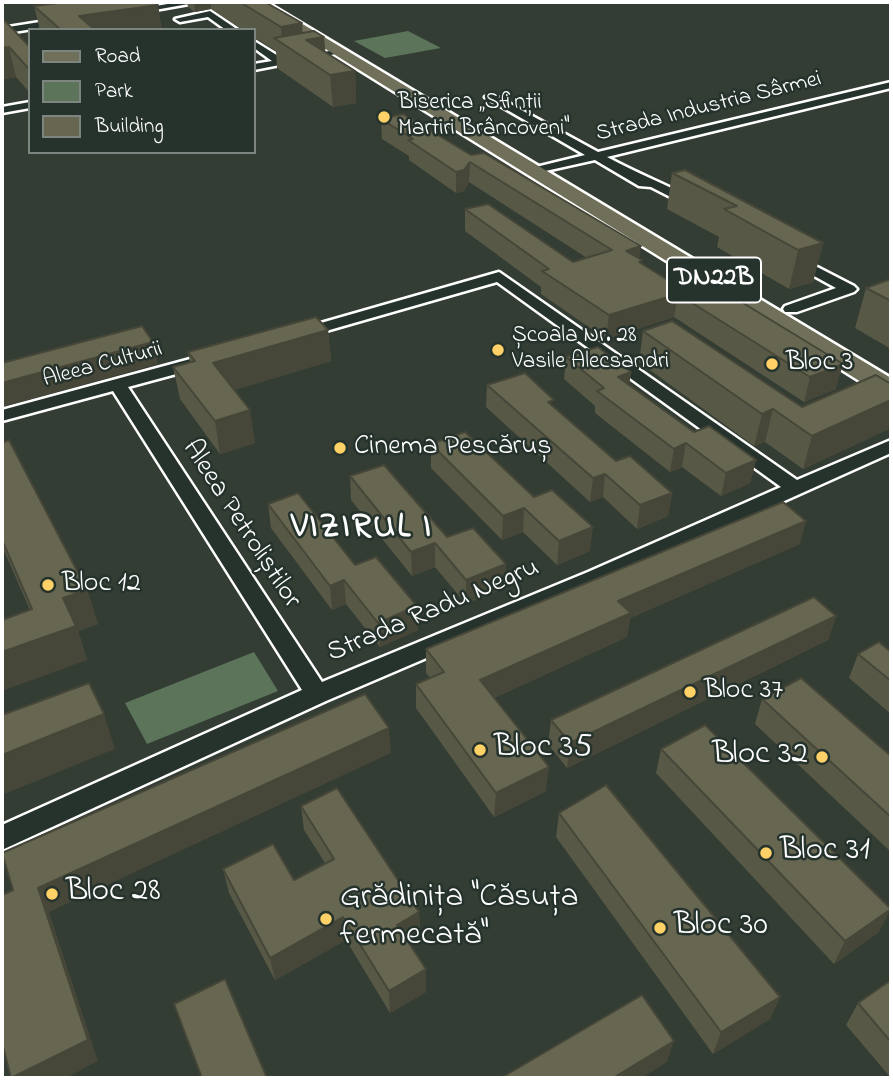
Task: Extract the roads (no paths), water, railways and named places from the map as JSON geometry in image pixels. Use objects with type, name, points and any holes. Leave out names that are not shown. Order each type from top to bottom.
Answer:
[{"type":"main road","name":"DN22B","points":[[262,2],[891,388]]},
{"type":"street","points":[[115,14],[168,4],[196,2]]},
{"type":"street","points":[[180,19],[210,14],[230,28]]},
{"type":"street","points":[[3,23],[77,19]]},
{"type":"street","points":[[256,45],[281,62]]},
{"type":"street","points":[[256,67],[341,52]]},
{"type":"street","name":"Strada Industria Sârmei","points":[[536,171],[891,85]]},
{"type":"street","points":[[490,97],[644,183],[654,183],[703,209]]},
{"type":"street","points":[[2,110],[28,106]]},
{"type":"street","points":[[776,249],[854,292],[791,309]]},
{"type":"street","points":[[280,340],[499,277],[795,488]]},
{"type":"street","name":"Aleea Culturii","points":[[2,416],[214,359]]},
{"type":"street","name":"Aleea Petroliștilor","points":[[118,386],[212,536],[317,694]]},
{"type":"street","name":"Strada Radu Negru","points":[[2,838],[317,694],[596,577],[891,446]]},
{"type":"place","name":"Biserica „Sfinții Martiri Brâncoveni\"","points":[[384,117]]},
{"type":"place","name":"Școala Nr. 28 Vasile Alecsandri","points":[[498,350]]},
{"type":"place","name":"Bloc 3","points":[[772,364]]},
{"type":"place","name":"Cinema Pescăruș","points":[[340,448]]},
{"type":"place","name":"Bloc 12","points":[[48,585]]},
{"type":"place","name":"Bloc 37","points":[[690,692]]},
{"type":"place","name":"Bloc 35","points":[[480,750]]},
{"type":"place","name":"Bloc 32","points":[[822,757]]},
{"type":"place","name":"Bloc 31","points":[[766,853]]},
{"type":"place","name":"Bloc 28","points":[[52,894]]},
{"type":"place","name":"Grădinița \"Căsuța fermecată\"","points":[[326,919]]},
{"type":"place","name":"Bloc 30","points":[[660,928]]},
{"type":"district","name":"VIZIRUL I","points":[[362,530]]}]
